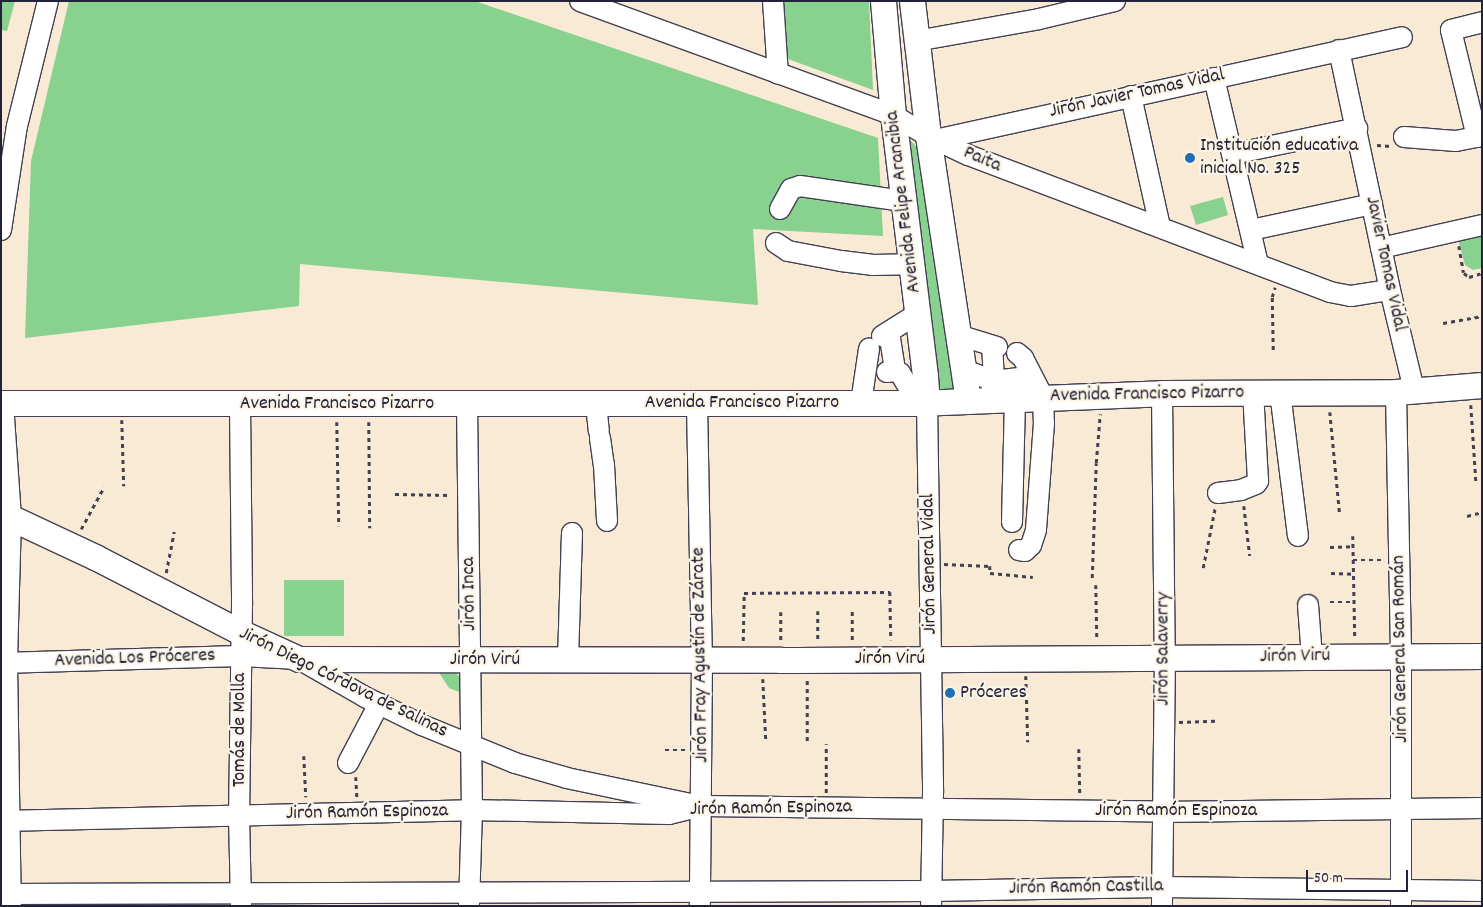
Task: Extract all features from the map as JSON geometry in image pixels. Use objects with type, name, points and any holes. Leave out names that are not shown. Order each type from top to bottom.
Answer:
[{"type":"main road","name":"Avenida Felipe Arancibia","points":[[883,1],[893,115],[917,314],[922,403]]},
{"type":"main road","name":"Avenida Felipe Arancibia","points":[[912,1],[916,41],[932,138],[964,370],[984,394]]},
{"type":"main road","name":"Avenida Francisco Pizarro","points":[[2,403],[922,403],[984,394],[1015,399],[1038,387],[1102,395],[1405,391],[1477,385]]},
{"type":"main road","name":"Jirón Diego Córdova de Salinas","points":[[6,515],[161,591],[240,644],[299,659]]},
{"type":"main road","name":"Jirón Virú","points":[[299,659],[813,660],[1482,656]]},
{"type":"street","points":[[1,230],[17,126],[48,1]]},
{"type":"street","name":"Paita","points":[[580,1],[893,115],[932,138],[1038,182],[1330,292],[1345,296],[1390,290]]},
{"type":"street","points":[[772,1],[778,74]]},
{"type":"street","points":[[916,41],[1039,19],[1115,1]]},
{"type":"street","points":[[1404,137],[1443,141],[1480,137],[1452,29],[1482,22]]},
{"type":"street","name":"Jirón Javier Tomas Vidal","points":[[932,138],[1402,37]]},
{"type":"street","name":"Javier Tomas Vidal","points":[[1339,50],[1382,248],[1405,391]]},
{"type":"street","points":[[1214,78],[1258,264]]},
{"type":"street","points":[[1131,96],[1160,227]]},
{"type":"street","points":[[1233,154],[1357,128]]},
{"type":"street","points":[[780,209],[791,189],[800,186],[903,201]]},
{"type":"street","points":[[1251,230],[1372,204]]},
{"type":"street","points":[[1382,248],[1482,225]]},
{"type":"street","points":[[776,243],[788,251],[841,261],[872,265],[911,264]]},
{"type":"street","points":[[880,339],[917,314]]},
{"type":"street","points":[[958,335],[994,347],[984,394],[1038,387]]},
{"type":"street","points":[[861,403],[880,373],[880,339]]},
{"type":"street","points":[[880,339],[880,373]]},
{"type":"street","points":[[1017,354],[1038,387],[1044,423],[1036,530],[1031,546],[1025,551],[1019,550]]},
{"type":"street","points":[[880,373],[900,373],[922,403]]},
{"type":"street","name":"Jirón General San Román","points":[[1401,898],[1400,560],[1405,391]]},
{"type":"street","points":[[1218,492],[1242,490],[1256,484],[1258,481],[1252,392]]},
{"type":"street","points":[[1280,392],[1298,536]]},
{"type":"street","name":"Jirón Salaverry","points":[[1161,896],[1165,658],[1162,393]]},
{"type":"street","points":[[1012,522],[1015,399]]},
{"type":"street","points":[[2,403],[6,515],[4,663],[8,898]]},
{"type":"street","name":"Jirón Inca","points":[[467,403],[472,810],[469,899]]},
{"type":"street","name":"Jirón General Vidal","points":[[922,403],[930,563],[931,898]]},
{"type":"street","name":"Tomás de Molla","points":[[240,404],[239,816],[241,900]]},
{"type":"street","points":[[596,404],[604,465],[608,521]]},
{"type":"street","name":"Jirón Fray Agustín de Zárate","points":[[697,404],[702,660],[700,898]]},
{"type":"street","points":[[568,660],[572,533]]},
{"type":"street","points":[[1308,605],[1312,657]]},
{"type":"street","name":"Avenida Los Próceres","points":[[4,663],[240,644]]},
{"type":"street","name":"Jirón Diego Córdova de Salinas","points":[[299,659],[379,704],[470,745],[542,772],[702,806]]},
{"type":"street","points":[[352,765],[379,704]]},
{"type":"street","name":"Jirón Ramón Espinoza","points":[[6,821],[472,810],[669,814],[702,806],[1162,812],[1482,808]]},
{"type":"street","name":"Jirón Ramón Castilla","points":[[8,898],[241,900],[1161,896],[1401,898],[1482,890]]},
{"type":"path","points":[[1458,245],[1464,273],[1469,277],[1482,273]]},
{"type":"path","points":[[1273,350],[1272,297],[1280,273]]},
{"type":"path","points":[[1443,323],[1482,316]]},
{"type":"path","points":[[1476,481],[1470,391],[1477,385]]},
{"type":"path","points":[[1328,392],[1340,515]]},
{"type":"path","points":[[1092,578],[1096,463],[1102,395]]},
{"type":"path","points":[[369,403],[370,528]]},
{"type":"path","points":[[122,404],[124,486]]},
{"type":"path","points":[[336,404],[339,526]]},
{"type":"path","points":[[72,546],[104,487]]},
{"type":"path","points":[[1242,490],[1250,556]]},
{"type":"path","points":[[1203,568],[1218,492]]},
{"type":"path","points":[[395,494],[468,496]]},
{"type":"path","points":[[1467,516],[1482,512]]},
{"type":"path","points":[[161,591],[174,532]]},
{"type":"path","points":[[1353,536],[1355,657]]},
{"type":"path","points":[[1330,547],[1353,546]]},
{"type":"path","points":[[1354,560],[1400,560]]},
{"type":"path","points":[[930,563],[990,566],[990,573],[1033,576]]},
{"type":"path","points":[[1331,572],[1354,574]]},
{"type":"path","points":[[1096,585],[1097,659]]},
{"type":"path","points":[[766,740],[762,660],[744,593],[890,592],[892,659]]},
{"type":"path","points":[[1330,602],[1354,602]]},
{"type":"path","points":[[852,610],[852,659]]},
{"type":"path","points":[[807,741],[818,611]]},
{"type":"path","points":[[762,660],[780,612]]},
{"type":"path","points":[[1026,659],[1028,742]]},
{"type":"path","points":[[1164,722],[1215,722]]},
{"type":"path","points":[[826,744],[826,807]]},
{"type":"path","points":[[1079,750],[1080,810]]},
{"type":"path","points":[[304,756],[306,814]]},
{"type":"path","points":[[352,765],[357,813]]},
{"type":"green space","points":[[1,1],[15,1],[7,31],[1,30]]},
{"type":"green space","points":[[69,1],[475,1],[878,138],[883,236],[753,229],[758,305],[300,264],[299,306],[25,338],[31,161]]},
{"type":"green space","points":[[783,1],[869,1],[873,90],[788,59]]},
{"type":"green space","points":[[903,140],[911,141],[916,146],[956,383],[950,391],[941,389],[935,380]]},
{"type":"green space","points":[[1223,197],[1228,215],[1196,225],[1190,206]]},
{"type":"green space","points":[[1482,234],[1482,268],[1473,270],[1465,265],[1458,239]]},
{"type":"green space","points":[[284,580],[344,580],[344,636],[284,636]]},
{"type":"green space","points":[[438,671],[453,672],[458,675],[460,679],[459,692],[449,688]]},
{"type":"place","name":"Institución educativa inicial No. 325","points":[[1190,158]]},
{"type":"place","name":"Próceres","points":[[950,693]]}]
